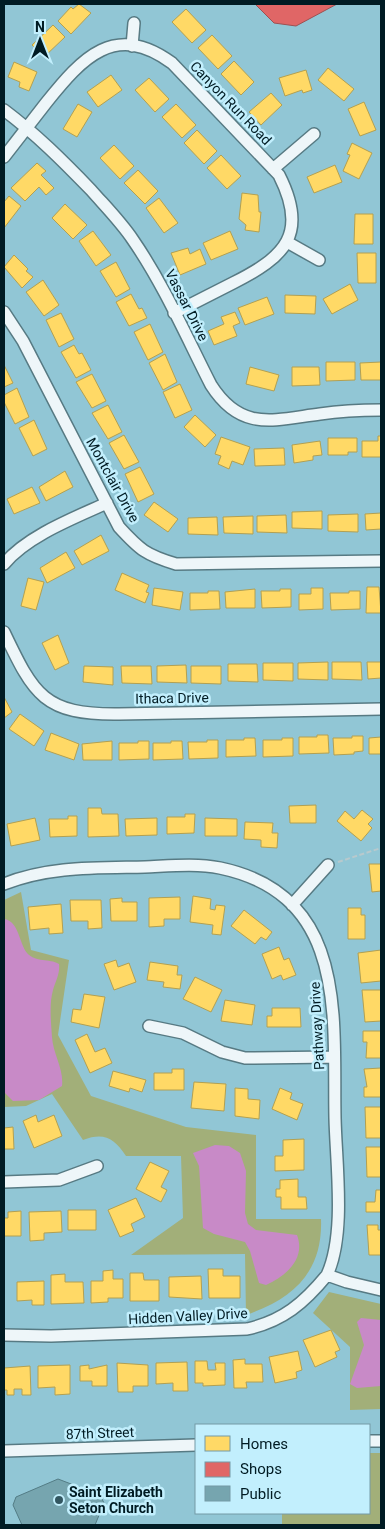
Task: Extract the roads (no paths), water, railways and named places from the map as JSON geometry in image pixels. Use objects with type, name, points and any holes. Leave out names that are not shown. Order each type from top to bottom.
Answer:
[{"type":"street","points":[[132,46],[134,23]]},
{"type":"street","name":"Canyon Run Road","points":[[4,157],[81,62],[108,48],[132,46],[152,50],[172,63],[273,169],[287,192],[291,206],[292,226],[287,242],[277,257],[174,313]]},
{"type":"street","name":"Vassar Drive","points":[[4,110],[28,127],[69,167],[133,239],[211,385],[219,397],[237,413],[254,420],[274,421],[319,414],[381,410]]},
{"type":"street","points":[[273,169],[314,134]]},
{"type":"street","points":[[287,242],[319,260]]},
{"type":"street","name":"Montclair Drive","points":[[4,312],[23,341],[120,527],[139,549],[152,557],[176,564],[381,561]]},
{"type":"street","points":[[4,564],[18,550],[34,540],[107,503]]},
{"type":"street","name":"Ithaca Drive","points":[[4,632],[25,674],[37,690],[56,705],[76,712],[119,714],[381,708]]},
{"type":"street","points":[[292,905],[328,865]]},
{"type":"street","name":"Pathway Drive","points":[[4,884],[27,875],[63,869],[209,866],[239,873],[256,880],[292,905],[311,930],[328,969],[332,998],[338,1226],[332,1264],[326,1275]]},
{"type":"street","points":[[149,1026],[183,1033],[222,1052],[245,1058],[334,1057]]},
{"type":"street","points":[[4,1182],[59,1180],[97,1166]]},
{"type":"street","points":[[326,1275],[381,1290]]},
{"type":"street","name":"Hidden Valley Drive","points":[[4,1335],[51,1336],[247,1330],[271,1323],[294,1310],[326,1275]]},
{"type":"street","name":"87th Street","points":[[4,1451],[195,1446]]},
{"type":"place","name":"Saint Elizabeth Seton Church","points":[[59,1500]]}]
